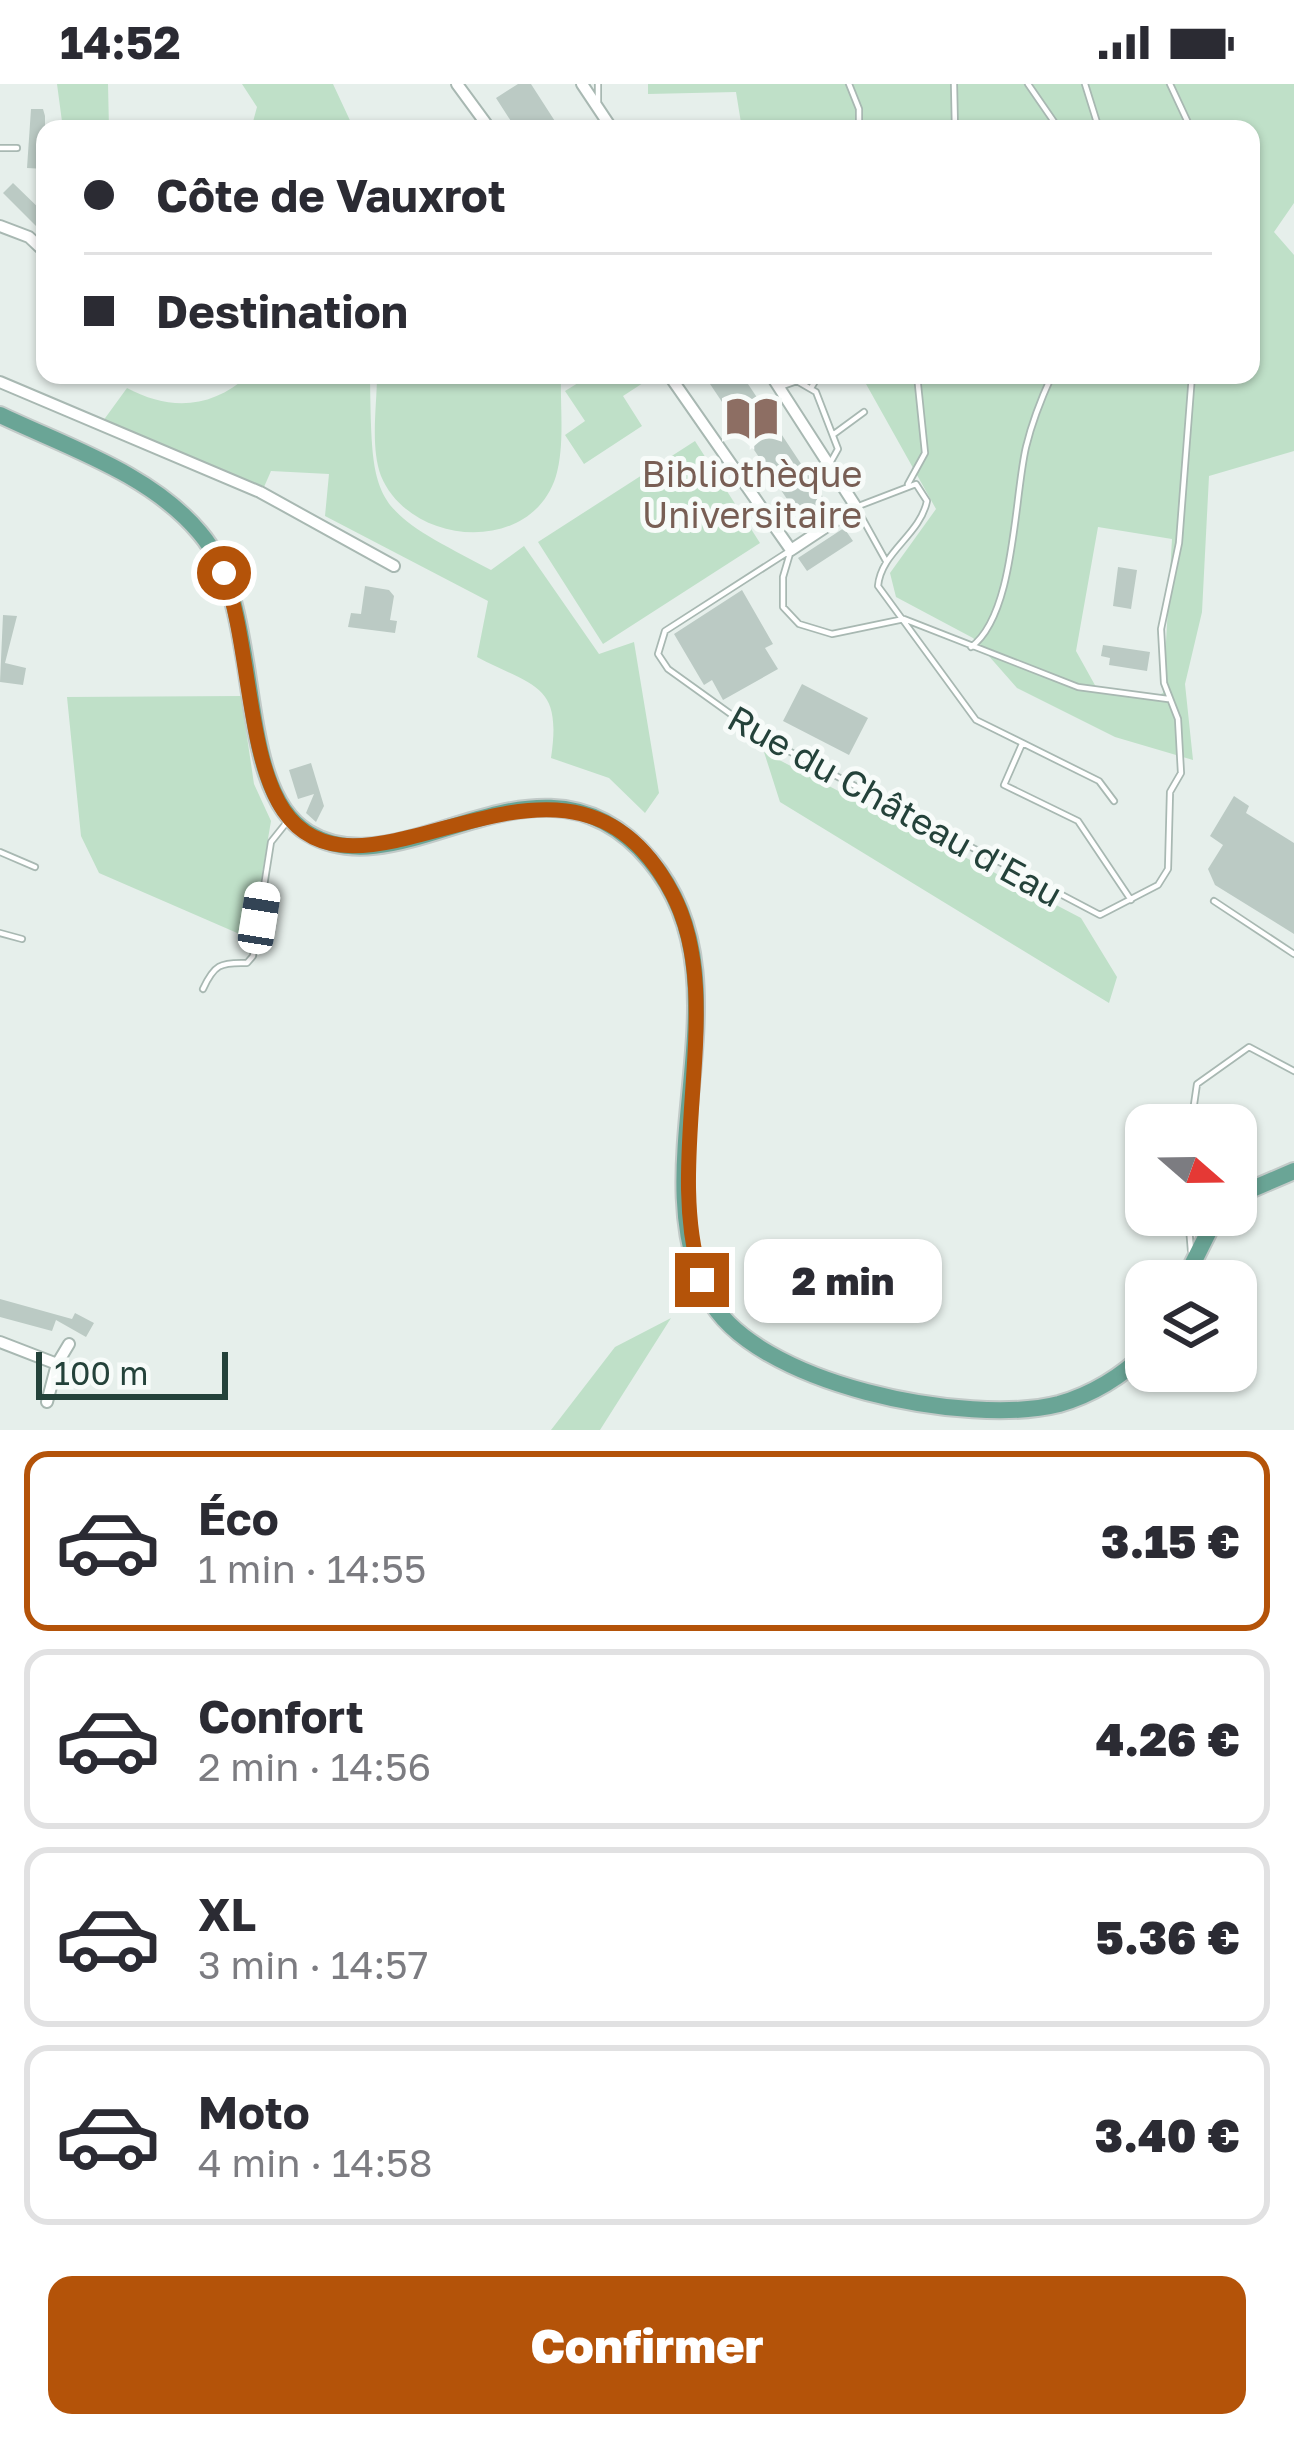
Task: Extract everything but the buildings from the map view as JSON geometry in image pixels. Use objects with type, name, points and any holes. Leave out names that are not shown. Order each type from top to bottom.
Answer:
[{"type":"main road","points":[[0,415],[146,485],[211,547],[237,605],[271,788],[290,819],[320,840],[367,848],[473,816],[534,808],[597,822],[638,847],[672,892],[690,945],[694,1014],[686,1128],[689,1217],[707,1295],[733,1330],[774,1358],[858,1388],[987,1408],[1061,1403],[1125,1369]]},
{"type":"main road","points":[[1257,1184],[1294,1171]]},
{"type":"street","points":[[457,84],[483,120]]},
{"type":"street","points":[[582,84],[606,120]]},
{"type":"street","points":[[0,226],[36,244]]},
{"type":"street","points":[[0,382],[260,492],[394,566]]},
{"type":"street","points":[[675,384],[791,550],[856,507],[777,384]]},
{"type":"street","points":[[0,1342],[57,1364]]},
{"type":"street","points":[[46,1402],[57,1364],[69,1344]]},
{"type":"lane","points":[[598,84],[598,108]]},
{"type":"lane","points":[[848,84],[859,120]]},
{"type":"lane","points":[[954,84],[955,120]]},
{"type":"lane","points":[[1028,84],[1053,120]]},
{"type":"lane","points":[[1085,84],[1096,120]]},
{"type":"lane","points":[[1170,84],[1187,120]]},
{"type":"lane","points":[[0,148],[17,148]]},
{"type":"lane","points":[[779,387],[788,384]]},
{"type":"lane","points":[[815,384],[838,449],[829,465]]},
{"type":"lane","points":[[886,561],[856,507],[908,484],[925,453],[918,384]]},
{"type":"lane","points":[[971,647],[989,622],[1009,559],[1025,452],[1049,384]]},
{"type":"lane","points":[[1023,743],[1004,785],[1078,821],[1131,900],[1158,885],[1168,869],[1170,792],[1181,773],[1178,718],[1168,699],[1161,629],[1179,543],[1191,384]]},
{"type":"lane","points":[[834,434],[864,412]]},
{"type":"lane","points":[[908,484],[922,490],[924,513],[886,561],[878,586],[976,720],[1099,781],[1114,801]]},
{"type":"lane","points":[[791,550],[783,577],[783,607],[799,624],[832,634],[904,619],[1078,687],[1168,699]]},
{"type":"lane","name":"Rue du Château d'Eau","points":[[791,550],[664,632],[658,654],[668,669],[764,738],[1084,911],[1100,915],[1131,900]]},
{"type":"lane","points":[[203,989],[213,968],[224,962],[247,964],[254,956],[271,842],[290,819]]},
{"type":"lane","points":[[0,852],[34,867]]},
{"type":"lane","points":[[1214,901],[1294,953]]},
{"type":"lane","points":[[0,933],[22,940]]},
{"type":"lane","points":[[1194,1104],[1197,1084],[1249,1047],[1294,1072]]},
{"type":"green space","points":[[57,84],[108,84],[109,120],[62,120]]},
{"type":"green space","points":[[242,84],[333,84],[350,120],[253,120],[257,107]]},
{"type":"green space","points":[[648,84],[1294,84],[1294,203],[1274,232],[1294,255],[1294,451],[1209,476],[1202,612],[1185,684],[1193,760],[1115,737],[1017,688],[973,638],[896,597],[890,573],[936,509],[866,384],[1260,384],[1260,120],[741,120],[736,92],[648,94]],"holes":[[[1098,527],[1172,539],[1163,693],[1148,700],[1096,687],[1076,651]]]},
{"type":"green space","points":[[370,384],[378,479],[386,499],[401,516],[491,570],[524,546],[599,654],[634,642],[659,793],[645,813],[609,778],[551,758],[552,715],[540,691],[477,657],[488,601],[325,516],[329,474],[271,471],[264,487],[103,421],[127,388],[159,400],[190,403],[235,386]]},
{"type":"green space","points":[[377,384],[561,384],[556,476],[542,502],[522,520],[497,530],[443,528],[417,517],[396,499],[381,476],[375,439]]},
{"type":"green space","points":[[576,384],[641,384],[623,396],[642,426],[584,464],[565,435],[585,421],[565,391]]},
{"type":"green space","points":[[695,441],[760,543],[603,644],[538,542]]},
{"type":"green space","points":[[241,696],[254,784],[271,821],[251,939],[99,873],[81,836],[67,697]]},
{"type":"green space","points":[[764,752],[1081,918],[1117,977],[1109,1003],[780,802]]},
{"type":"green space","points":[[671,1318],[600,1430],[551,1430],[615,1347]]},
{"type":"place","name":"Bibliothèque Universitaire","points":[[752,418]]},
{"type":"route","points":[[224,573],[245,643],[264,765],[271,788],[298,826],[331,844],[367,848],[473,816],[534,808],[576,814],[609,827],[638,847],[662,875],[683,919],[694,976],[687,1191],[702,1280]]}]
